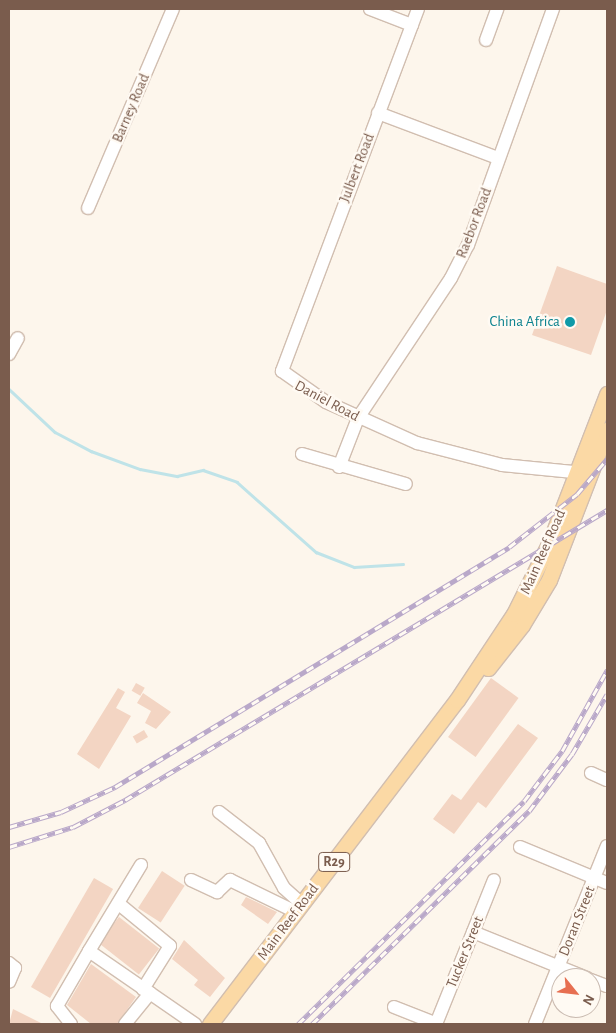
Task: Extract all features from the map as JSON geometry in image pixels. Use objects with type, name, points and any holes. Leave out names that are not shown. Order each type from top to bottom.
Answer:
[{"type":"main road","name":"Main Reef Road","points":[[210,1024],[458,700],[524,597],[566,519],[584,473],[607,394]]},
{"type":"main road","name":"Main Reef Road","points":[[584,473],[607,430]]},
{"type":"street","name":"Barney Road","points":[[88,208],[174,9]]},
{"type":"street","points":[[370,9],[412,25]]},
{"type":"street","name":"Julbert Road","points":[[303,311],[418,9]]},
{"type":"street","points":[[486,40],[497,9]]},
{"type":"street","name":"Raebor Road","points":[[339,467],[358,418],[451,278],[498,158],[552,9]]},
{"type":"street","points":[[378,113],[498,158]]},
{"type":"street","name":"Daniel Road","points":[[303,311],[283,364],[284,375],[358,418],[451,452],[502,465],[584,473]]},
{"type":"street","points":[[9,354],[18,338]]},
{"type":"street","points":[[302,454],[339,467],[406,484]]},
{"type":"street","points":[[590,774],[607,780]]},
{"type":"street","points":[[219,812],[259,844],[284,888],[299,908]]},
{"type":"street","name":"Doran Street","points":[[535,1024],[607,846]]},
{"type":"street","points":[[520,847],[607,883]]},
{"type":"street","points":[[71,1024],[56,1006],[141,865]]},
{"type":"street","points":[[191,880],[217,892],[230,880],[299,908]]},
{"type":"street","name":"Tucker Street","points":[[436,1024],[494,880]]},
{"type":"street","points":[[119,904],[170,946],[147,991],[125,1024]]},
{"type":"street","points":[[473,932],[559,967]]},
{"type":"street","points":[[89,951],[195,1024]]},
{"type":"street","points":[[9,963],[15,968],[9,982]]},
{"type":"street","points":[[394,1007],[436,1024]]},
{"type":"building","name":"China Africa","points":[[557,266],[607,284],[607,310],[591,355],[532,335]]},
{"type":"building","points":[[491,678],[519,698],[476,757],[448,737]]},
{"type":"building","points":[[136,683],[145,688],[140,696],[132,691]]},
{"type":"building","points":[[118,688],[125,692],[116,708],[131,716],[99,769],[77,754]]},
{"type":"building","points":[[143,693],[171,712],[156,729],[145,723],[151,711],[137,703]]},
{"type":"building","points":[[518,724],[538,738],[486,808],[478,802],[454,834],[433,819],[452,794],[461,800]]},
{"type":"building","points":[[144,730],[148,737],[137,743],[133,736]]},
{"type":"building","points":[[162,871],[185,886],[161,923],[138,908]]},
{"type":"building","points":[[94,878],[113,889],[50,998],[31,987]]},
{"type":"building","points":[[246,897],[277,912],[268,924],[241,905]]},
{"type":"building","points":[[119,917],[159,948],[139,974],[99,943]]},
{"type":"building","points":[[184,940],[225,978],[210,997],[194,985],[198,980],[172,959]]},
{"type":"building","points":[[91,964],[136,997],[117,1024],[91,1024],[67,1005]]},
{"type":"building","points":[[13,1009],[43,1024],[9,1024]]},
{"type":"waterway","points":[[9,389],[55,432],[91,451],[140,469],[177,476],[203,470],[237,482],[316,552],[354,567],[403,564]]},
{"type":"railway","points":[[9,827],[61,812],[115,787],[509,547],[577,494],[607,459]]},
{"type":"railway","points":[[9,847],[73,827],[125,800],[607,510]]},
{"type":"railway","points":[[298,1024],[524,801],[562,751],[607,670]]},
{"type":"railway","points":[[312,1024],[529,811],[572,754],[607,694]]},
{"type":"place","name":"China Africa","points":[[570,322]]}]
